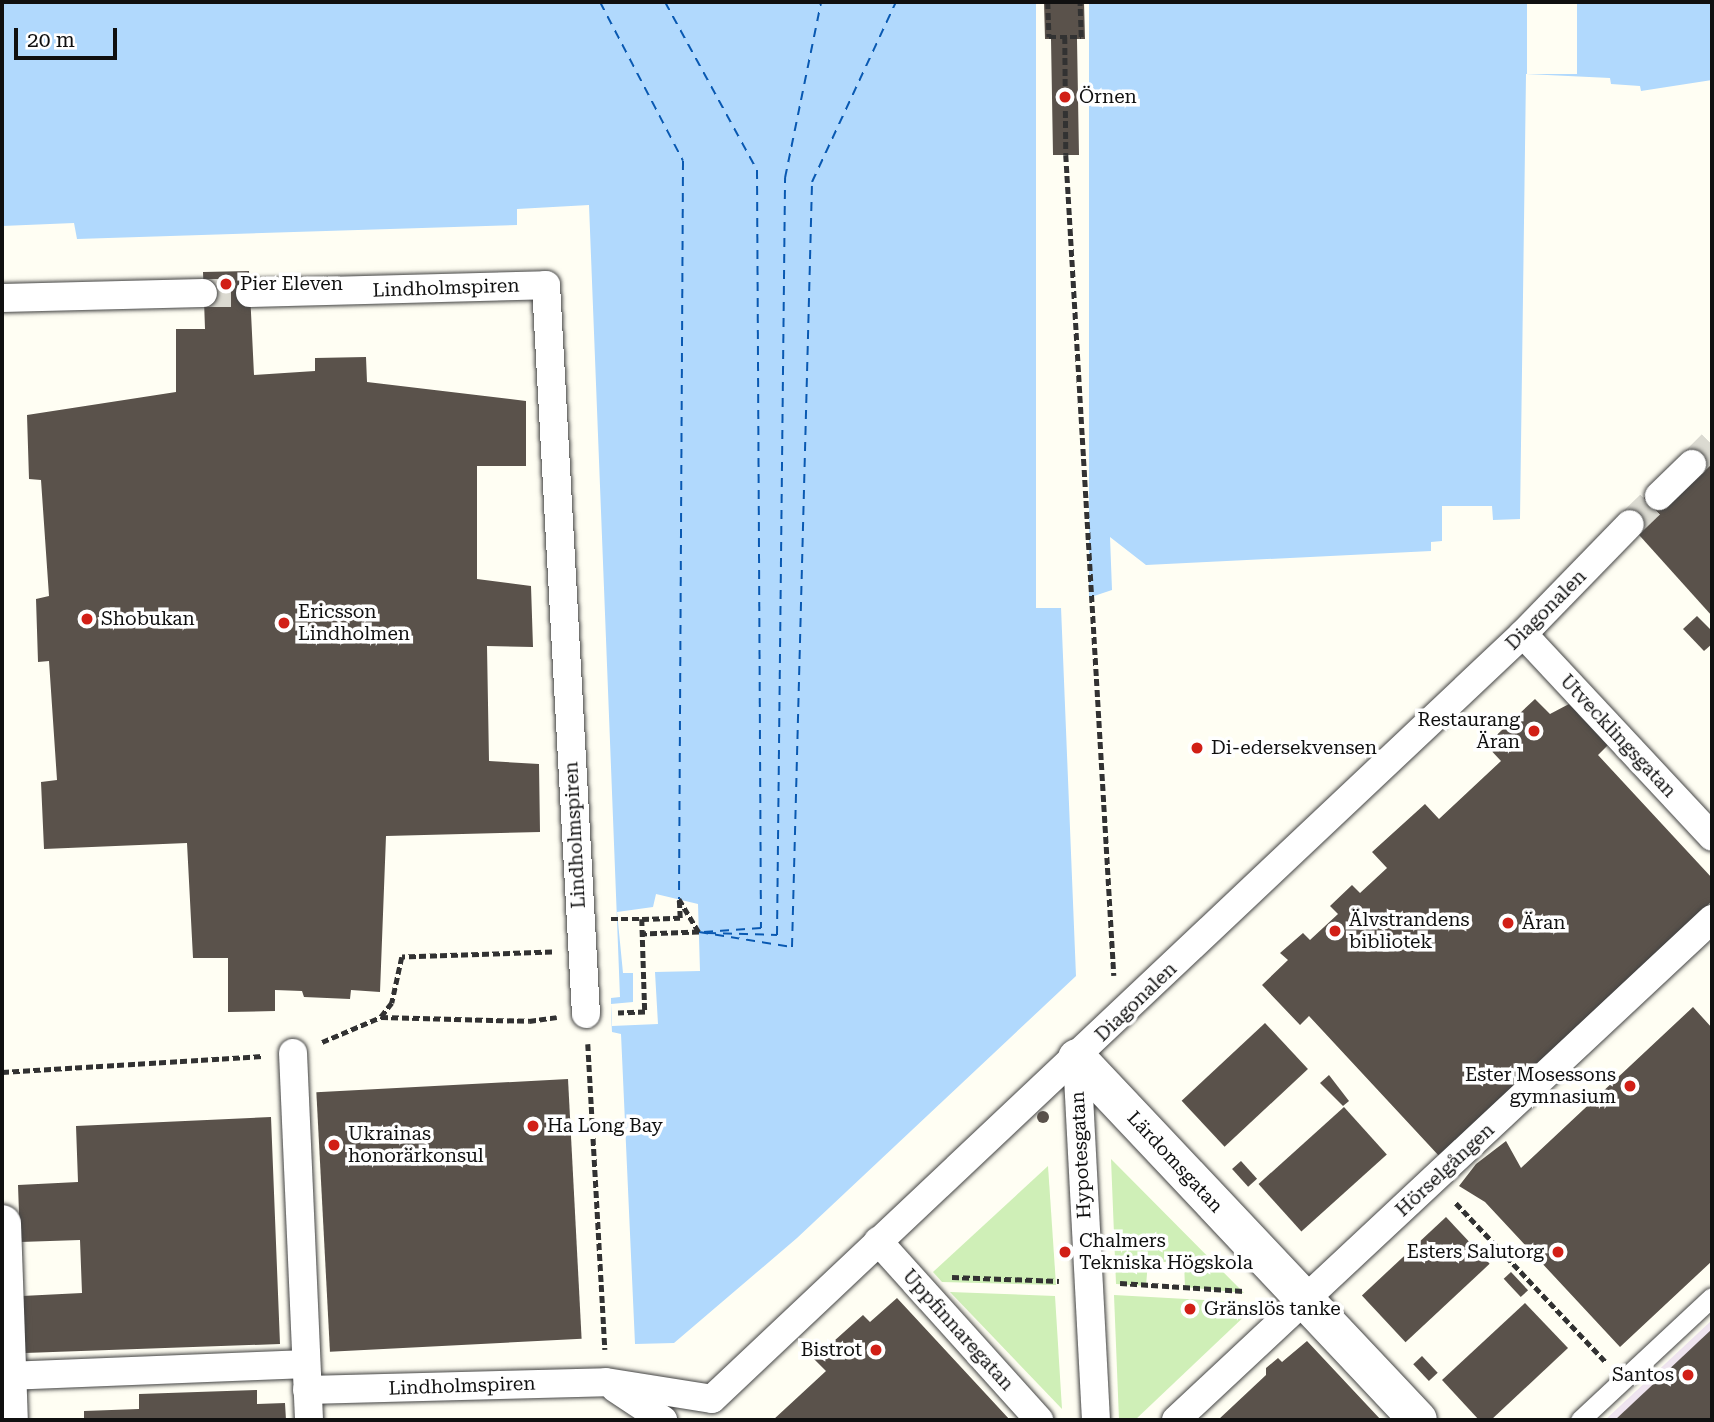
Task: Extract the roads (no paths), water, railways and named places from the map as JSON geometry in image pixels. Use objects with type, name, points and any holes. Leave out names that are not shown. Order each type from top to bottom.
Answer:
[{"type":"street","name":"Lindholmspiren","points":[[250,293],[546,285],[586,1014]]},
{"type":"street","points":[[2,299],[203,293]]},
{"type":"street","points":[[1659,496],[1692,464]]},
{"type":"street","name":"Diagonalen","points":[[607,1382],[712,1399],[878,1241],[1077,1058],[1523,634],[1630,524]]},
{"type":"street","name":"Utvecklingsgatan","points":[[1523,634],[1712,837]]},
{"type":"street","name":"Hörselgången","points":[[1176,1420],[1712,919]]},
{"type":"street","points":[[293,1054],[309,1420]]},
{"type":"street","name":"Lärdomsgatan","points":[[1077,1058],[1418,1420]]},
{"type":"street","name":"Hypotesgatan","points":[[1077,1058],[1096,1420]]},
{"type":"street","points":[[2,1224],[9,1420]]},
{"type":"street","name":"Uppfinnaregatan","points":[[878,1241],[1039,1420]]},
{"type":"street","name":"Lindholmspiren","points":[[8,1376],[607,1382]]},
{"type":"street","points":[[607,1382],[663,1420]]},
{"type":"lane","points":[[1580,1420],[1712,1297]]},
{"type":"water","points":[[2,2],[1712,2],[1712,80],[1641,91],[1640,86],[1611,84],[1610,78],[1526,74],[1520,519],[1493,520],[1492,506],[1442,506],[1442,541],[1431,542],[1431,551],[1146,565],[1110,537],[1112,590],[1061,607],[1076,976],[797,1238],[674,1343],[635,1344],[621,1034],[612,1032],[611,1013],[611,998],[620,997],[589,205],[517,209],[517,225],[77,239],[74,223],[2,226]]},
{"type":"tunnel","points":[[203,293],[250,293]]},
{"type":"tunnel","points":[[1692,464],[1712,444]]},
{"type":"tunnel","points":[[1630,524],[1659,496]]},
{"type":"place","name":"Örnen","points":[[1065,97]]},
{"type":"place","name":"Pier Eleven","points":[[226,284]]},
{"type":"place","name":"Shobukan","points":[[87,619]]},
{"type":"place","name":"Ericsson Lindholmen","points":[[284,623]]},
{"type":"place","name":"Restaurang Äran","points":[[1534,731]]},
{"type":"place","name":"Di-edersekvensen","points":[[1197,748]]},
{"type":"place","name":"Äran","points":[[1508,923]]},
{"type":"place","name":"Älvstrandens bibliotek","points":[[1335,931]]},
{"type":"place","name":"Ester Mosessons gymnasium","points":[[1630,1086]]},
{"type":"place","name":"Ha Long Bay","points":[[533,1126]]},
{"type":"place","name":"Ukrainas honorärkonsul","points":[[334,1145]]},
{"type":"place","name":"Chalmers Tekniska Högskola","points":[[1065,1252]]},
{"type":"place","name":"Esters Salutorg","points":[[1558,1252]]},
{"type":"place","name":"Gränslös tanke","points":[[1190,1309]]},
{"type":"place","name":"Bistrot","points":[[876,1350]]},
{"type":"place","name":"Santos","points":[[1688,1375]]}]
